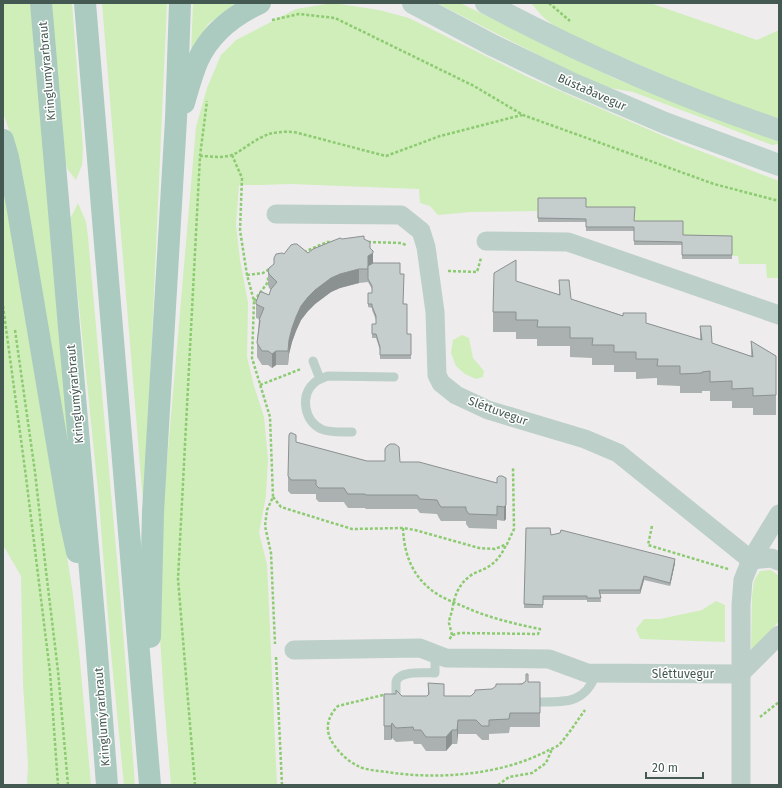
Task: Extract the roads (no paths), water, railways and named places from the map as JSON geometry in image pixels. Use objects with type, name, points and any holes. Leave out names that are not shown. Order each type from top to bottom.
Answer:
[{"type":"main road","name":"Kringlumýrarbraut","points":[[41,3],[96,640],[107,785]]},
{"type":"main road","points":[[85,3],[150,785]]},
{"type":"main road","points":[[147,748],[153,512],[176,119],[180,3]]},
{"type":"main road","name":"Bústaðavegur","points":[[413,3],[492,45],[569,82],[665,123],[779,165]]},
{"type":"main road","points":[[486,3],[580,50],[660,86],[779,130]]},
{"type":"main road","points":[[176,119],[183,106],[198,60],[206,45],[216,32],[246,10],[264,12]]},
{"type":"main road","points":[[3,140],[8,157],[17,205],[70,520],[96,640]]},
{"type":"street","name":"Sléttuvegur","points":[[276,214],[401,215],[421,231],[426,247],[435,312],[437,375],[441,383],[456,395],[488,410],[585,439],[618,453],[751,560]]},
{"type":"street","points":[[486,241],[568,242],[779,315]]},
{"type":"street","points":[[741,785],[740,674],[741,605],[743,580],[751,560],[779,514]]},
{"type":"street","points":[[751,560],[771,558],[779,561]]},
{"type":"street","points":[[740,674],[779,635]]},
{"type":"street","name":"Sléttuvegur","points":[[294,650],[420,648],[440,656],[549,659],[587,674],[740,674]]},
{"type":"lane","points":[[313,363],[320,378]]},
{"type":"lane","points":[[352,432],[329,432],[316,426],[311,420],[307,414],[306,398],[313,384],[320,378],[328,376],[394,377]]},
{"type":"lane","points":[[396,696],[396,682],[400,676],[408,674],[435,673],[440,656]]},
{"type":"lane","points":[[540,702],[564,702],[581,696],[588,690],[596,674]]}]
